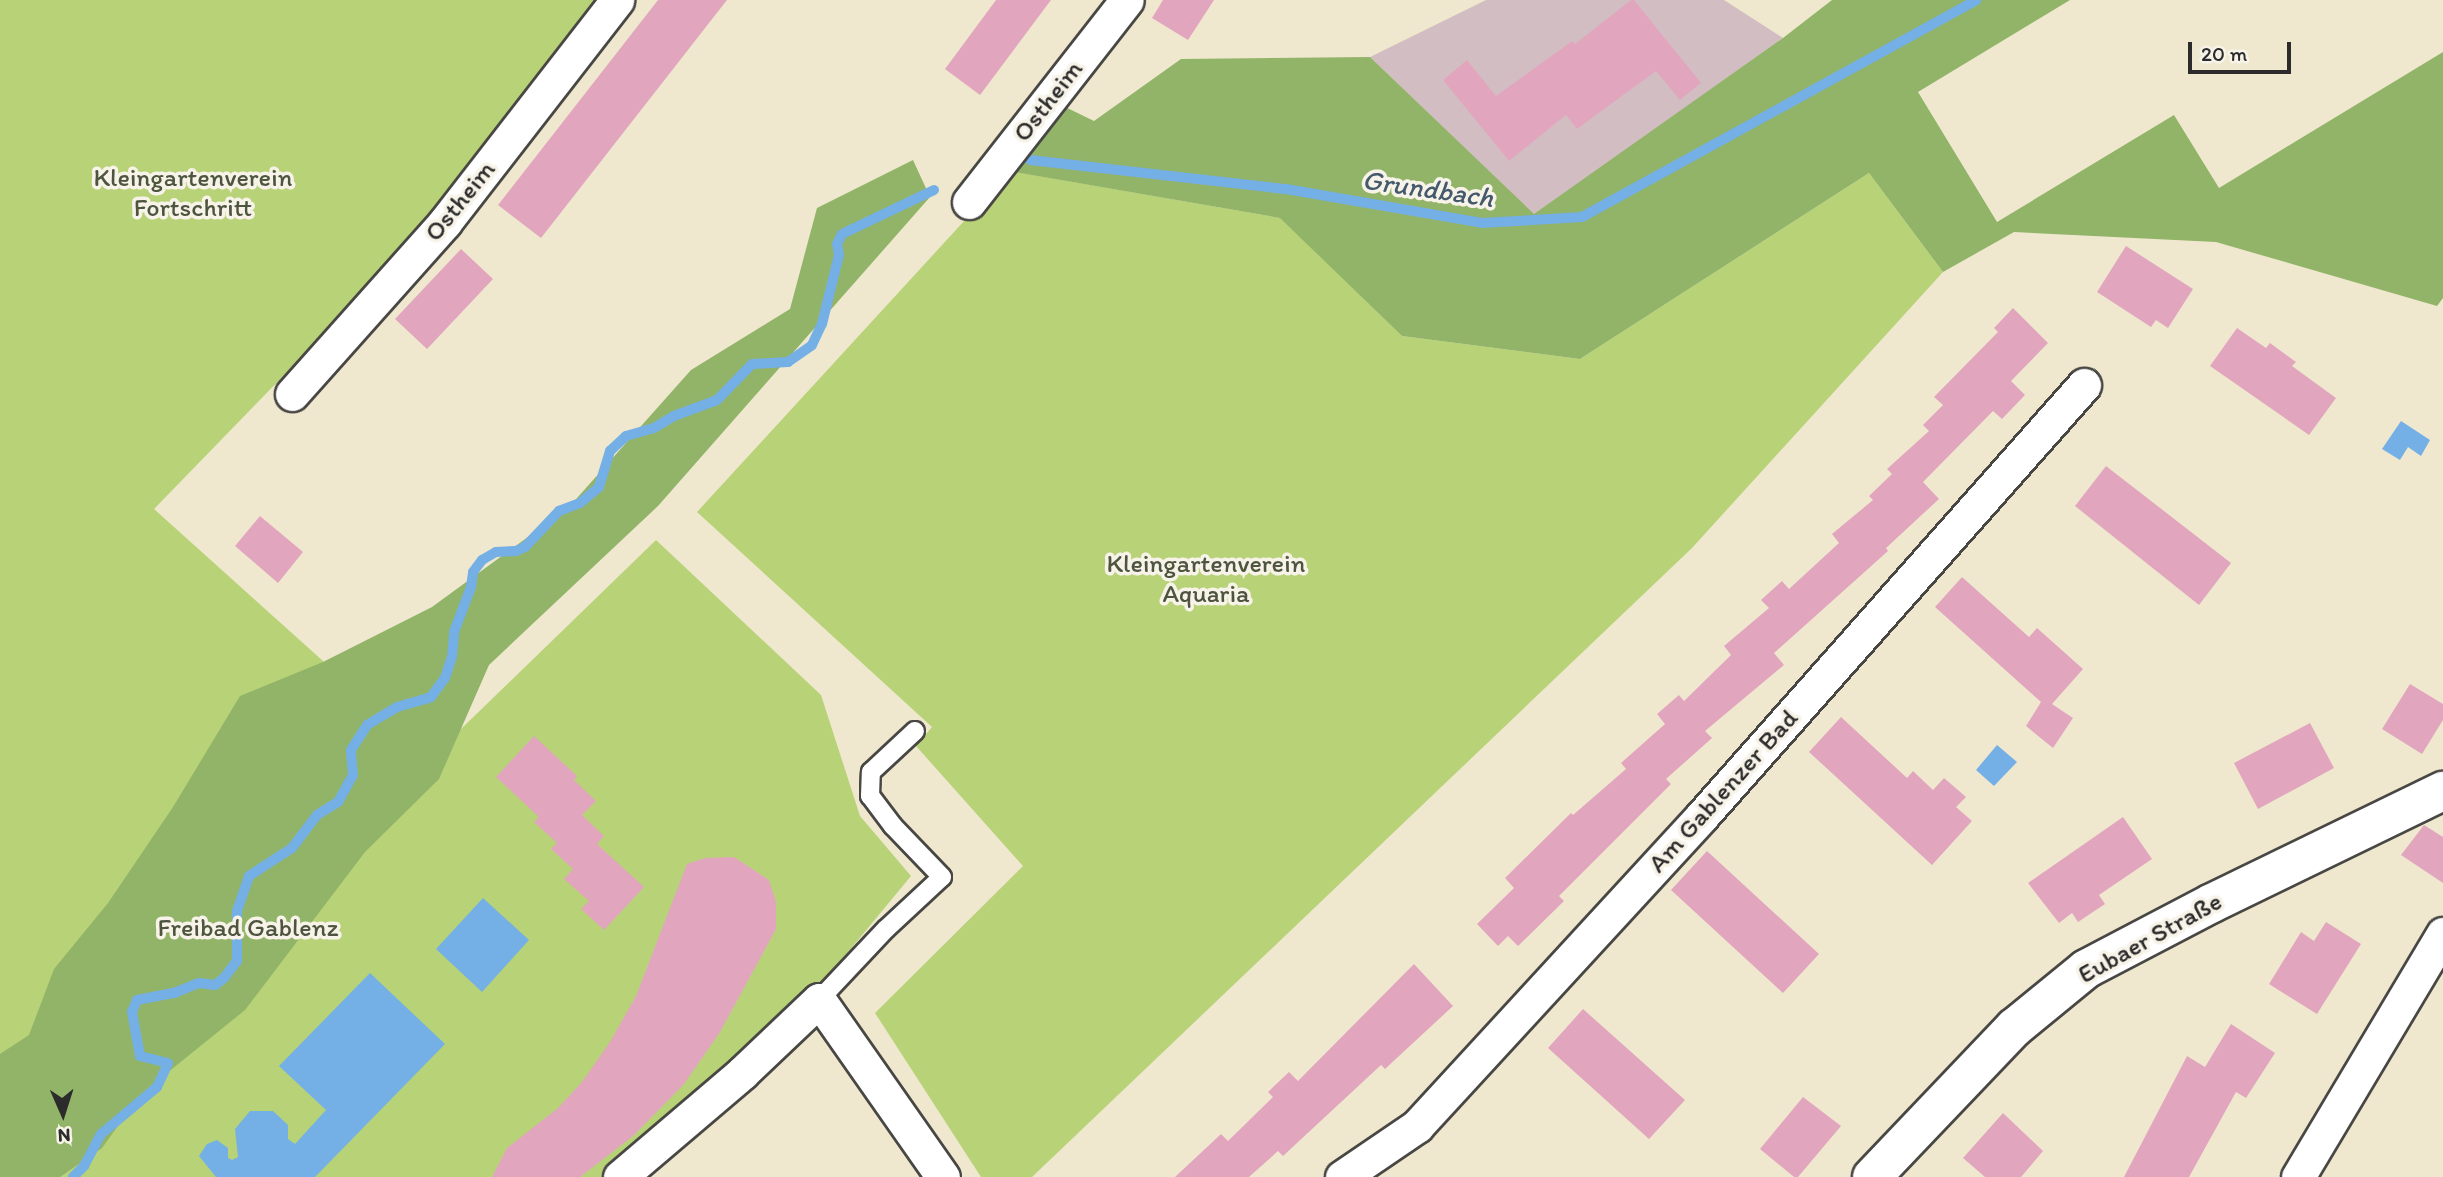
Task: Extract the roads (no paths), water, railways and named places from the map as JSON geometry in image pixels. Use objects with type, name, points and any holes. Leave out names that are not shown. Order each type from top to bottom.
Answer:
[{"type":"street","name":"Ostheim","points":[[292,394],[445,222],[617,0]]},
{"type":"street","name":"Ostheim","points":[[968,202],[1127,0]]},
{"type":"street","name":"Am Gablenzer Bad","points":[[1342,1177],[1417,1126],[1702,816],[2084,385]]},
{"type":"street","name":"Eubaer Straße","points":[[1872,1177],[2014,1028],[2086,969],[2212,903],[2443,791]]},
{"type":"street","points":[[2298,1177],[2443,934]]},
{"type":"street","points":[[620,1177],[743,1073],[819,1000],[943,1177]]},
{"type":"lane","points":[[819,1000],[886,929],[942,877],[893,826],[870,796],[871,772],[915,731]]},
{"type":"water","points":[[2401,421],[2430,440],[2421,456],[2408,447],[2400,460],[2382,449]]},
{"type":"water","points":[[1997,745],[2017,762],[1994,786],[1976,770]]},
{"type":"water","points":[[483,898],[529,940],[482,992],[436,949]]},
{"type":"water","points":[[370,973],[445,1044],[315,1177],[216,1177],[199,1156],[207,1144],[217,1140],[228,1148],[228,1158],[232,1160],[238,1157],[235,1129],[250,1111],[273,1111],[288,1125],[288,1139],[295,1144],[326,1110],[279,1066]]},
{"type":"waterway","name":"Grundbach","points":[[1030,160],[1286,189],[1482,223],[1582,217],[1976,0]]},
{"type":"waterway","name":"Grundbach","points":[[73,1177],[84,1166],[101,1134],[157,1087],[168,1063],[140,1056],[132,1012],[137,1000],[174,993],[199,983],[215,985],[224,978],[237,961],[237,911],[249,876],[292,848],[317,815],[338,802],[353,775],[351,750],[367,725],[397,707],[431,697],[445,678],[452,657],[454,632],[471,587],[473,572],[482,560],[496,552],[516,551],[525,547],[559,511],[580,503],[599,487],[610,451],[626,436],[654,428],[674,416],[717,400],[752,364],[788,362],[812,345],[822,324],[839,255],[837,244],[842,234],[934,190]]},
{"type":"park label","name":"Kleingartenverein Fortschritt","points":[[193,193]]},
{"type":"park label","name":"Kleingartenverein Aquaria","points":[[1206,579]]},
{"type":"park label","name":"Freibad Gablenz","points":[[248,928]]}]
